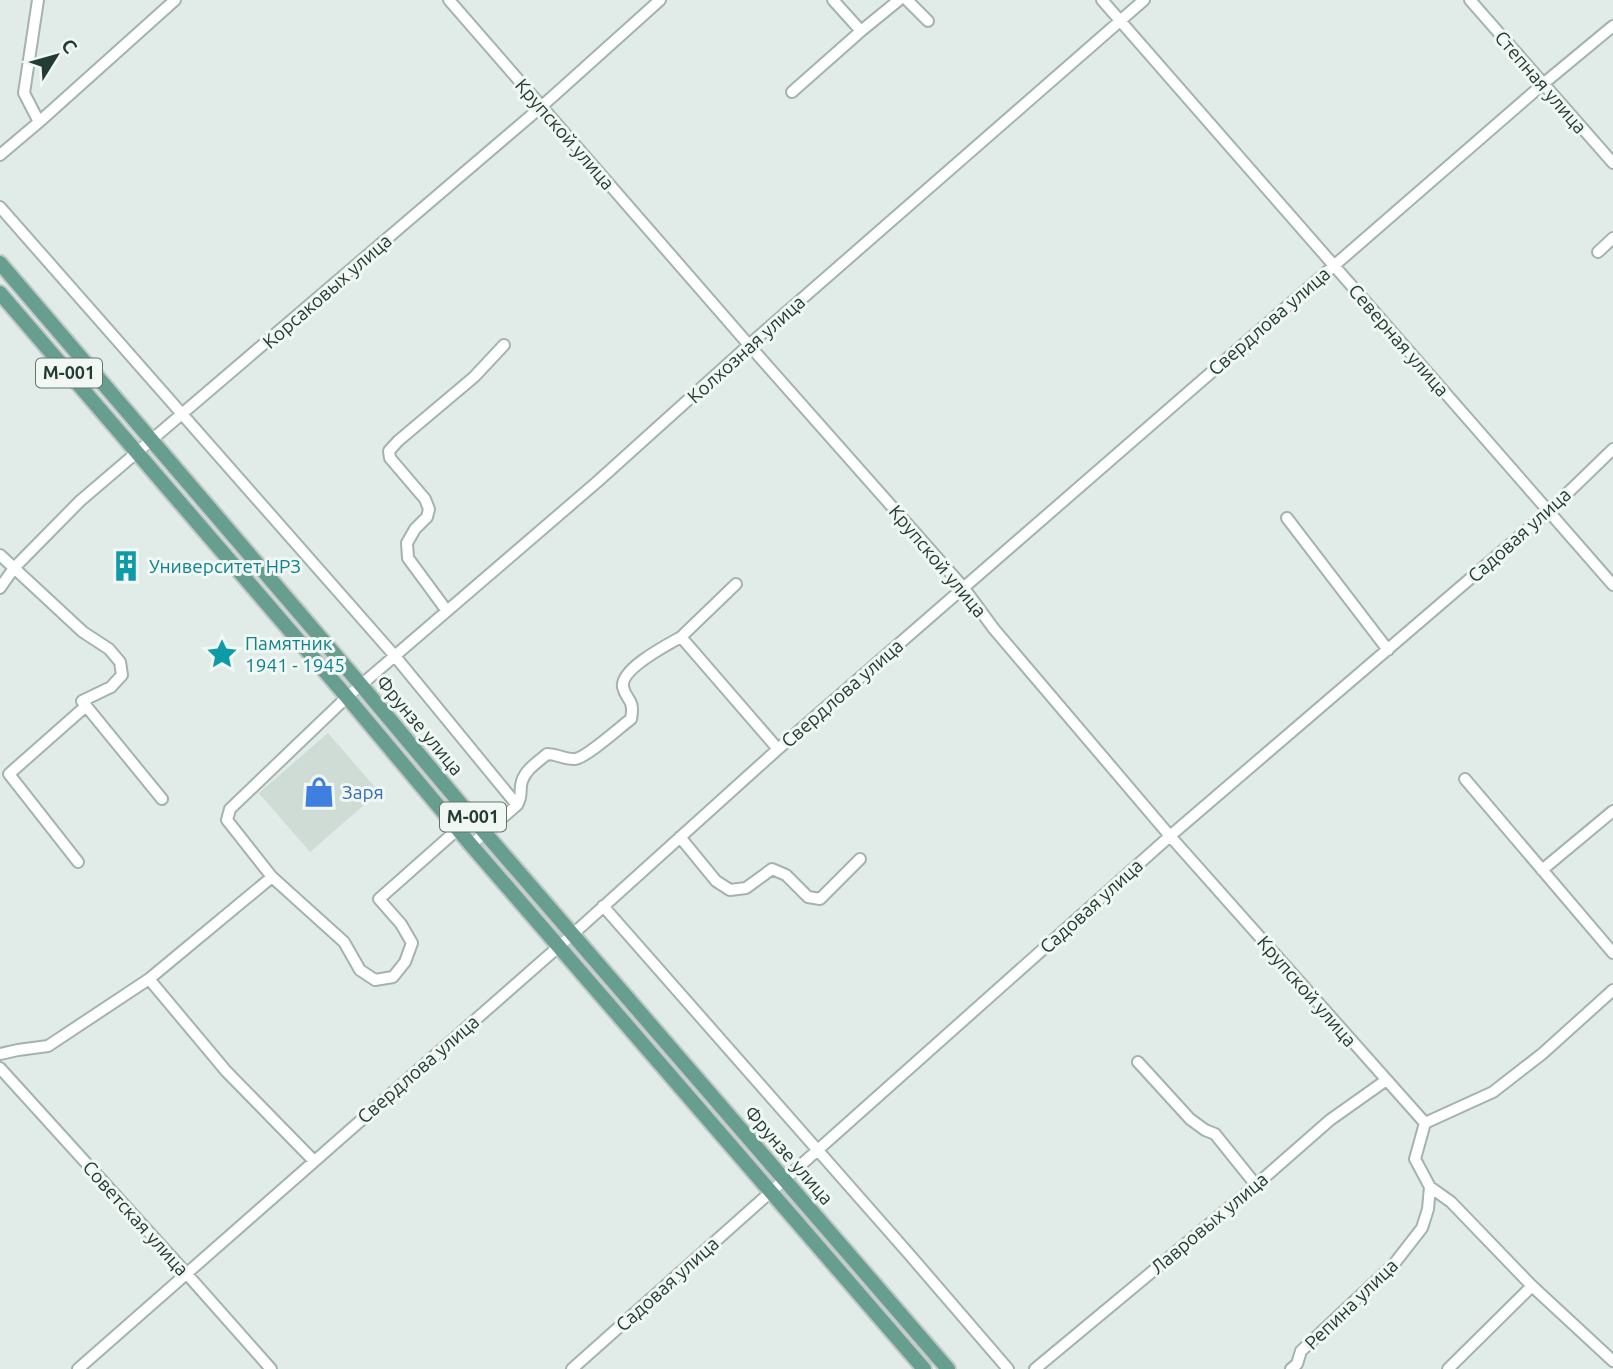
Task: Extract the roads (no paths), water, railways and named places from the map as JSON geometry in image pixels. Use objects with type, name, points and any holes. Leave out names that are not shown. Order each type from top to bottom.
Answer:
[{"type":"main road","name":"Фрунзе улица","points":[[0,263],[485,833],[948,1369]]},
{"type":"main road","name":"Фрунзе улица","points":[[0,293],[471,845],[924,1369]]},
{"type":"street","points":[[38,0],[24,93],[39,122]]},
{"type":"street","points":[[0,155],[175,0]]},
{"type":"street","name":"Крупской улица","points":[[449,0],[963,587],[993,629],[1170,836],[1425,1123]]},
{"type":"street","name":"Корсаковых улица","points":[[0,588],[15,568],[80,501],[541,107],[660,0]]},
{"type":"street","points":[[833,0],[861,31]]},
{"type":"street","points":[[792,92],[899,0]]},
{"type":"street","points":[[907,0],[928,21]]},
{"type":"street","name":"Северная улица","points":[[1102,0],[1613,584]]},
{"type":"street","name":"Колхозная улица","points":[[272,877],[227,820],[230,809],[394,655],[597,482],[749,345],[1144,0]]},
{"type":"street","name":"Степная улица","points":[[1470,0],[1613,163]]},
{"type":"street","name":"Свердлова улица","points":[[78,1369],[963,587],[1613,26]]},
{"type":"street","points":[[0,207],[394,655],[517,805]]},
{"type":"street","points":[[1598,252],[1613,238]]},
{"type":"street","points":[[447,611],[408,558],[407,543],[415,529],[427,517],[429,509],[425,499],[390,458],[389,451],[474,377],[504,345]]},
{"type":"street","name":"Садовая улица","points":[[572,1369],[1170,836],[1549,511],[1613,449]]},
{"type":"street","points":[[1287,518],[1388,650]]},
{"type":"street","points":[[0,555],[83,632],[109,649],[120,662],[122,675],[111,688],[82,701],[162,799]]},
{"type":"street","points":[[471,845],[517,805],[522,797],[521,782],[528,771],[547,754],[580,759],[631,719],[632,702],[623,687],[628,672],[681,637],[736,584]]},
{"type":"street","points":[[681,637],[778,749]]},
{"type":"street","points":[[78,862],[9,774],[86,706]]},
{"type":"street","points":[[1465,779],[1613,953]]},
{"type":"street","points":[[1542,870],[1613,811]]},
{"type":"street","points":[[0,1054],[48,1046],[149,979],[272,877],[344,942],[360,970],[375,980],[393,977],[405,962],[412,943],[401,924],[379,899],[458,829]]},
{"type":"street","points":[[680,837],[716,881],[730,890],[746,888],[772,869],[786,875],[808,897],[820,899],[860,859]]},
{"type":"street","points":[[603,906],[1008,1369]]},
{"type":"street","points":[[149,979],[226,1071],[314,1161]]},
{"type":"street","points":[[1613,990],[1542,1054],[1493,1093],[1425,1123],[1415,1159],[1430,1186],[1451,1202],[1532,1286],[1613,1362]]},
{"type":"street","points":[[1138,1062],[1190,1119],[1215,1135],[1256,1185]]},
{"type":"street","name":"Советская улица","points":[[0,1068],[271,1369]]},
{"type":"street","name":"Лавровых улица","points":[[1035,1369],[1330,1120],[1385,1081]]},
{"type":"street","name":"Репина улица","points":[[1291,1369],[1297,1364],[1301,1351],[1394,1264],[1422,1228],[1428,1209],[1430,1186]]},
{"type":"street","points":[[1448,1369],[1532,1286]]},
{"type":"place","name":"Университет НРЗ","points":[[126,566]]},
{"type":"place","name":"Памятник 1941 - 1945","points":[[222,654]]},
{"type":"place","name":"Заря","points":[[319,792]]}]
